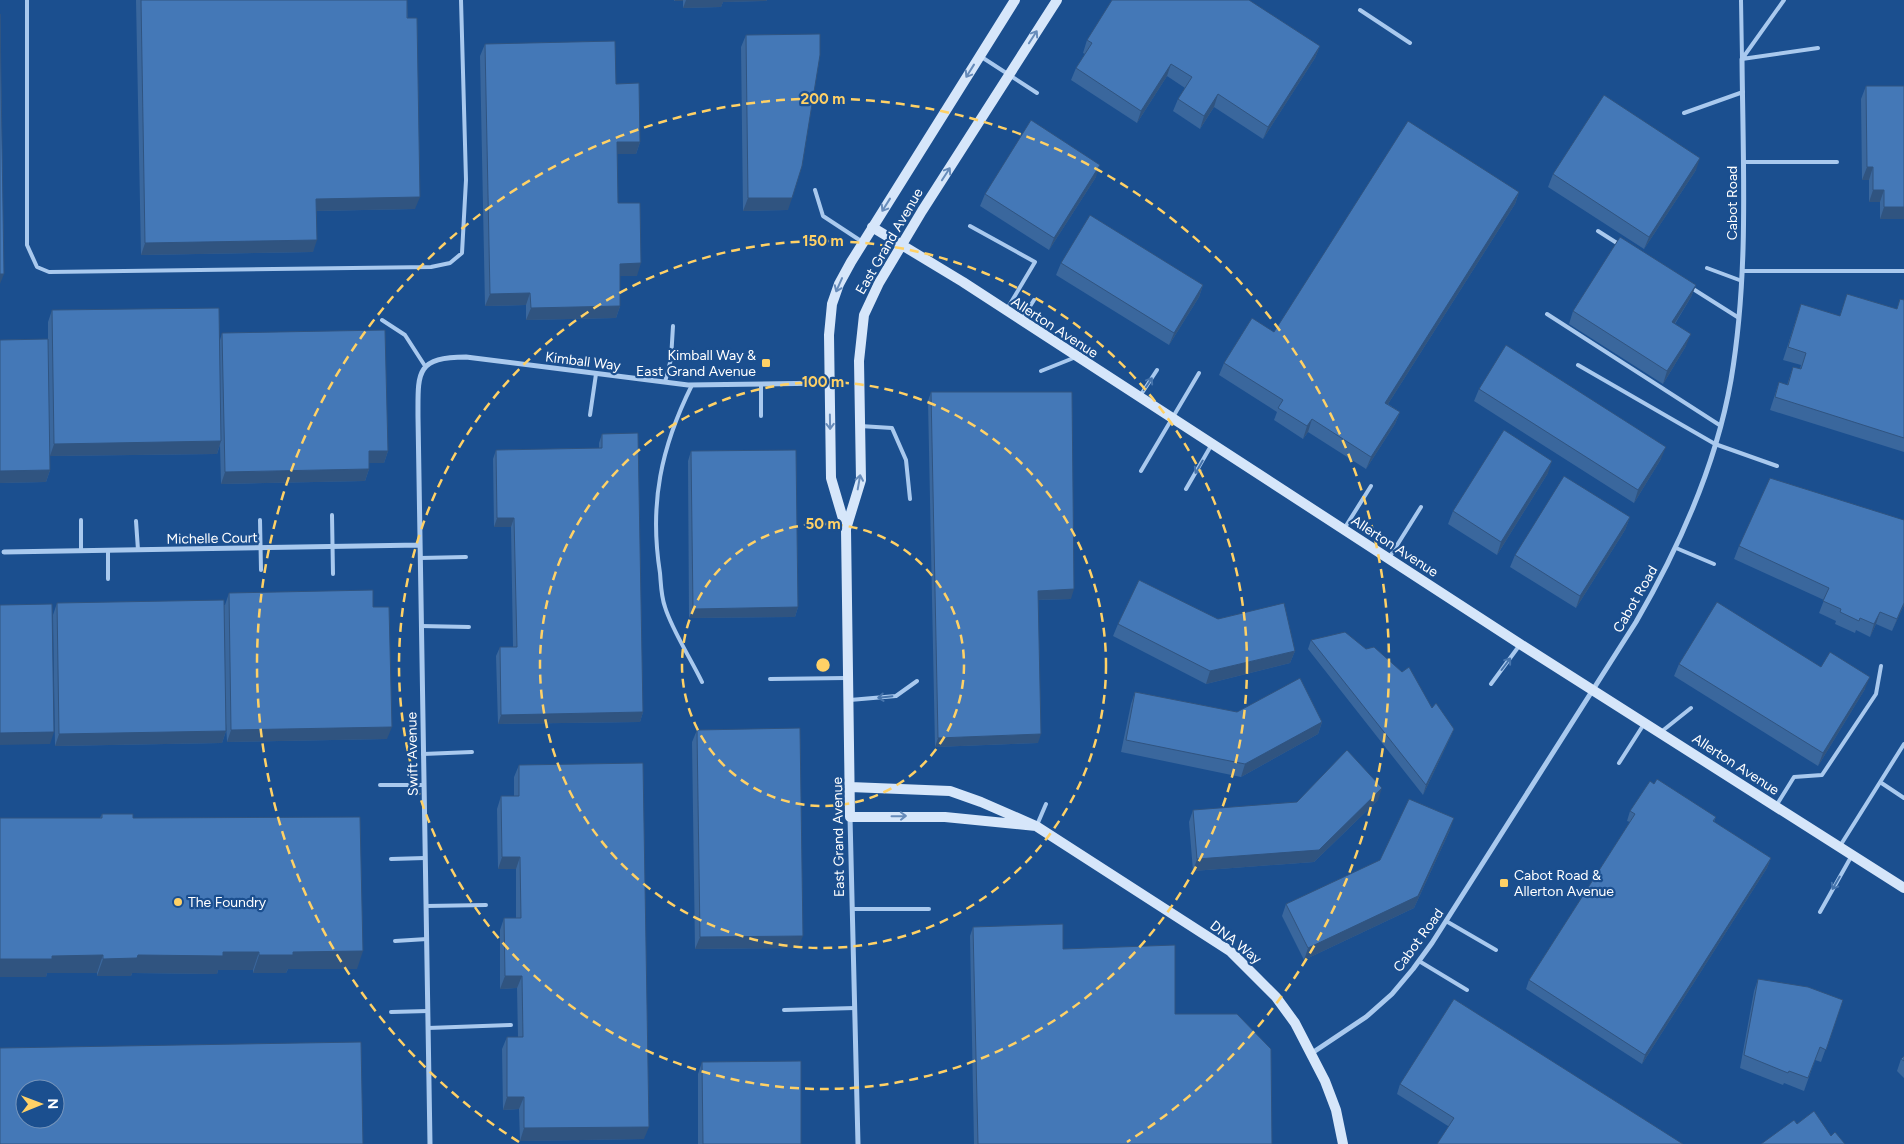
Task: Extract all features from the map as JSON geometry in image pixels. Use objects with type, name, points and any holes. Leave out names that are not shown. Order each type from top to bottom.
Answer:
[{"type":"main road","name":"East Grand Avenue","points":[[850,817],[846,529],[831,478],[830,319],[832,304],[839,284],[872,227],[1015,0]]},
{"type":"main road","name":"East Grand Avenue","points":[[846,529],[861,480],[859,341],[864,315],[902,245],[1057,0]]},
{"type":"main road","name":"Allerton Avenue","points":[[872,227],[1006,311],[1520,644],[1594,689],[1904,888]]},
{"type":"main road","name":"DNA Way","points":[[850,787],[950,791],[1036,826],[1230,951],[1276,997],[1312,1053],[1336,1110],[1343,1144]]},
{"type":"main road","name":"DNA Way","points":[[850,817],[945,817],[1036,826]]},
{"type":"street","name":"Cabot Road","points":[[1312,1053],[1366,1017],[1392,994],[1419,961],[1641,614],[1676,548],[1693,509],[1721,426],[1731,382],[1739,318],[1743,271],[1742,59]]},
{"type":"street","name":"Kimball Way","points":[[426,366],[435,359],[466,357],[692,385],[830,383]]},
{"type":"street","name":"Swift Avenue","points":[[426,366],[421,374],[418,398],[430,1144]]},
{"type":"street","name":"Michelle Court","points":[[2,552],[420,545]]},
{"type":"street","name":"East Grand Avenue","points":[[850,817],[858,1144]]},
{"type":"lane","points":[[27,0],[27,245],[37,267],[49,272],[431,267],[450,264],[462,252],[466,180],[461,0]]},
{"type":"lane","points":[[1741,0],[1742,59]]},
{"type":"lane","points":[[1742,59],[1784,0]]},
{"type":"lane","points":[[1360,10],[1410,43]]},
{"type":"lane","points":[[1742,59],[1818,48]]},
{"type":"lane","points":[[980,56],[1037,93]]},
{"type":"lane","points":[[1684,113],[1743,92]]},
{"type":"lane","points":[[1743,162],[1837,162]]},
{"type":"lane","points":[[815,190],[823,216],[863,242]]},
{"type":"lane","points":[[970,226],[1034,262],[1006,311]]},
{"type":"lane","points":[[1598,231],[1623,246]]},
{"type":"lane","points":[[1707,268],[1742,281]]},
{"type":"lane","points":[[1743,271],[1904,271]]},
{"type":"lane","points":[[1683,283],[1739,318]]},
{"type":"lane","points":[[1021,321],[1034,300]]},
{"type":"lane","points":[[1547,314],[1721,426]]},
{"type":"lane","points":[[382,320],[405,335],[426,366]]},
{"type":"lane","points":[[665,382],[671,359],[673,326]]},
{"type":"lane","points":[[1041,371],[1076,357]]},
{"type":"lane","points":[[1578,365],[1715,444],[1778,466]]},
{"type":"lane","points":[[1139,398],[1157,370]]},
{"type":"lane","points":[[1141,471],[1170,418],[1199,373]]},
{"type":"lane","points":[[590,415],[596,374]]},
{"type":"lane","points":[[761,384],[761,416]]},
{"type":"lane","points":[[692,385],[674,421],[660,470],[655,509],[656,538],[665,607],[702,682]]},
{"type":"lane","points":[[860,426],[892,428],[906,460],[910,499]]},
{"type":"lane","points":[[1186,489],[1212,444]]},
{"type":"lane","points":[[1344,529],[1371,486]]},
{"type":"lane","points":[[1389,558],[1421,507]]},
{"type":"lane","points":[[332,515],[333,574]]},
{"type":"lane","points":[[81,520],[81,551]]},
{"type":"lane","points":[[260,520],[261,570]]},
{"type":"lane","points":[[136,521],[138,550]]},
{"type":"lane","points":[[1676,548],[1714,564]]},
{"type":"lane","points":[[108,551],[108,579]]},
{"type":"lane","points":[[420,558],[466,557]]},
{"type":"lane","points":[[421,626],[469,627]]},
{"type":"lane","points":[[1491,684],[1520,644]]},
{"type":"lane","points":[[1776,806],[1794,777],[1822,775],[1876,694],[1881,666]]},
{"type":"lane","points":[[770,679],[848,678]]},
{"type":"lane","points":[[849,700],[896,696],[917,681]]},
{"type":"lane","points":[[1661,732],[1691,708]]},
{"type":"lane","points":[[1619,763],[1645,722]]},
{"type":"lane","points":[[1839,846],[1904,744]]},
{"type":"lane","points":[[424,754],[472,752]]},
{"type":"lane","points":[[1880,782],[1904,798]]},
{"type":"lane","points":[[380,785],[424,785]]},
{"type":"lane","points":[[1036,826],[1046,804]]},
{"type":"lane","points":[[1820,912],[1852,855]]},
{"type":"lane","points":[[391,859],[425,858]]},
{"type":"lane","points":[[426,906],[486,905]]},
{"type":"lane","points":[[853,909],[929,909]]},
{"type":"lane","points":[[1446,921],[1496,950]]},
{"type":"lane","points":[[395,941],[427,939]]},
{"type":"lane","points":[[1419,961],[1467,990]]},
{"type":"lane","points":[[784,1010],[855,1008]]},
{"type":"lane","points":[[391,1012],[428,1011]]},
{"type":"lane","points":[[428,1028],[511,1024]]},
{"type":"building","points":[[141,0],[407,0],[407,18],[417,18],[420,197],[316,199],[317,240],[145,243]]},
{"type":"building","points":[[1112,0],[1249,0],[1320,46],[1268,127],[1218,94],[1204,116],[1178,99],[1192,77],[1171,64],[1141,111],[1076,68],[1092,43],[1087,40]]},
{"type":"building","points":[[0,14],[4,274],[0,274]]},
{"type":"building","points":[[820,34],[820,55],[802,166],[792,198],[748,198],[746,35]]},
{"type":"building","points":[[615,41],[616,84],[639,83],[640,142],[617,142],[618,203],[640,203],[641,263],[620,264],[620,306],[531,308],[530,293],[490,294],[485,44]]},
{"type":"building","points":[[1866,86],[1904,86],[1904,207],[1884,207],[1884,190],[1873,190],[1873,167],[1867,167]]},
{"type":"building","points":[[1604,95],[1700,158],[1649,237],[1553,174]]},
{"type":"building","points":[[1031,120],[1100,165],[1054,238],[985,194]]},
{"type":"building","points":[[1408,121],[1519,192],[1385,403],[1400,412],[1371,457],[1312,419],[1307,426],[1278,408],[1283,400],[1224,363],[1252,318],[1274,332]]},
{"type":"building","points":[[1090,215],[1203,285],[1174,333],[1061,263]]},
{"type":"building","points":[[1620,237],[1696,285],[1672,322],[1691,334],[1667,371],[1573,311]]},
{"type":"building","points":[[1847,294],[1897,309],[1900,299],[1904,300],[1904,438],[1775,397],[1779,382],[1788,385],[1793,367],[1801,369],[1806,353],[1788,347],[1801,304],[1840,316]]},
{"type":"building","points":[[219,308],[221,441],[54,444],[52,310]]},
{"type":"building","points":[[385,330],[388,451],[369,451],[369,469],[225,472],[222,333]]},
{"type":"building","points":[[48,339],[50,470],[0,471],[0,340]]},
{"type":"building","points":[[1506,345],[1666,447],[1638,490],[1479,389]]},
{"type":"building","points":[[931,392],[1072,392],[1074,589],[1038,591],[1041,734],[938,738]]},
{"type":"building","points":[[1504,430],[1552,461],[1501,542],[1453,511]]},
{"type":"building","points":[[638,433],[643,712],[501,715],[500,647],[517,647],[514,518],[497,518],[496,450],[602,448],[602,434]]},
{"type":"building","points":[[796,450],[798,607],[693,609],[691,451]]},
{"type":"building","points":[[1564,476],[1630,517],[1580,596],[1515,555]]},
{"type":"building","points":[[1770,478],[1904,520],[1904,603],[1897,619],[1880,612],[1874,624],[1860,618],[1859,621],[1840,612],[1841,609],[1823,601],[1829,588],[1739,546]]},
{"type":"building","points":[[1139,580],[1218,619],[1284,603],[1295,651],[1210,671],[1118,624]]},
{"type":"building","points":[[373,590],[373,607],[389,607],[392,727],[231,730],[229,593]]},
{"type":"building","points":[[224,600],[226,731],[59,734],[57,603]]},
{"type":"building","points":[[1717,602],[1821,667],[1830,652],[1870,677],[1823,753],[1679,664]]},
{"type":"building","points":[[52,604],[54,732],[0,733],[0,605]]},
{"type":"building","points":[[1345,632],[1366,649],[1374,647],[1402,672],[1409,667],[1432,708],[1436,703],[1454,729],[1426,785],[1311,640]]},
{"type":"building","points":[[1300,678],[1322,722],[1245,764],[1126,740],[1135,692],[1237,712]]},
{"type":"building","points":[[800,728],[803,936],[700,937],[697,730]]},
{"type":"building","points":[[1347,750],[1382,788],[1319,850],[1197,859],[1193,810],[1297,802]]},
{"type":"building","points":[[643,763],[649,1127],[524,1128],[524,1097],[507,1097],[507,1037],[523,1037],[522,976],[505,976],[504,918],[521,918],[520,857],[502,857],[501,796],[519,796],[519,765]]},
{"type":"building","points":[[1657,779],[1716,817],[1713,821],[1771,858],[1645,1055],[1529,980],[1635,814],[1630,811],[1650,781],[1654,784]]},
{"type":"building","points":[[1409,799],[1454,818],[1418,896],[1308,948],[1286,904],[1380,860]]},
{"type":"building","name":"The Foundry","points":[[102,814],[133,814],[133,818],[360,817],[363,951],[293,952],[293,955],[259,955],[259,952],[223,952],[223,956],[138,955],[137,958],[103,959],[103,955],[52,956],[52,959],[0,959],[0,818],[102,818]]},
{"type":"building","points":[[1063,924],[1063,949],[1175,945],[1175,1014],[1237,1014],[1271,1049],[1272,1144],[978,1144],[973,927]]},
{"type":"building","points":[[1758,979],[1808,987],[1843,1000],[1826,1050],[1820,1047],[1808,1078],[1789,1071],[1788,1073],[1744,1055]]},
{"type":"building","points":[[1454,999],[1683,1144],[1437,1144],[1454,1118],[1400,1084]]},
{"type":"building","points":[[361,1042],[363,1144],[0,1144],[0,1048]]},
{"type":"building","points":[[801,1061],[801,1144],[703,1144],[702,1062]]},
{"type":"building","points":[[1814,1111],[1831,1136],[1835,1132],[1845,1144],[1761,1144],[1794,1120],[1797,1124]]},
{"type":"place","name":"Kimball Way & East Grand Avenue","points":[[766,363]]},
{"type":"place","name":"Cabot Road & Allerton Avenue","points":[[1504,883]]},
{"type":"place","name":"The Foundry","points":[[178,902]]}]
